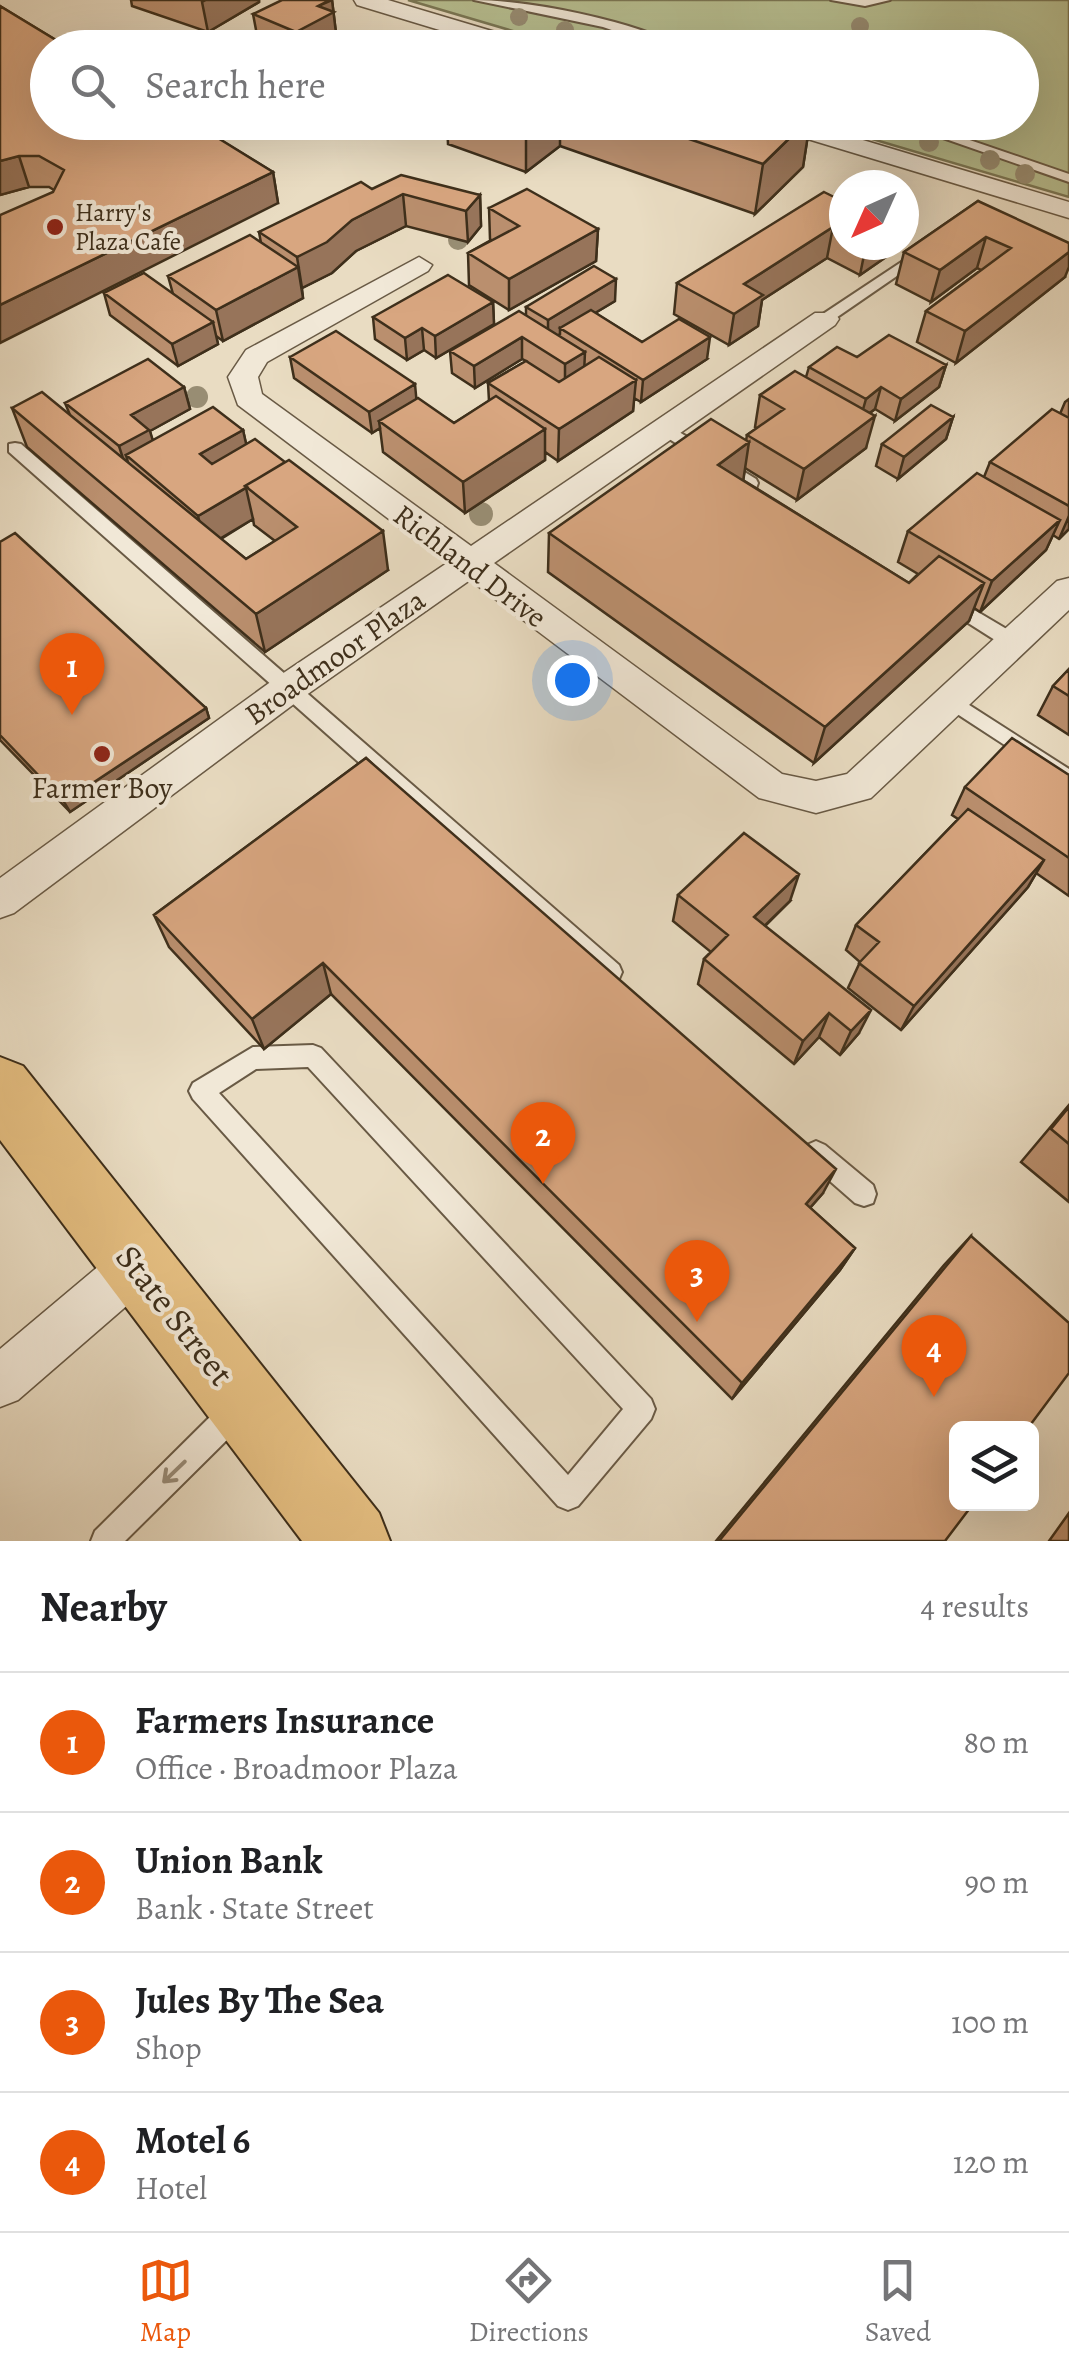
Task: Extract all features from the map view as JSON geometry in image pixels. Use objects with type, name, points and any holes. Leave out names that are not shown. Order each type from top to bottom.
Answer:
[{"type":"main road","name":"State Street","points":[[2,1093],[351,1541]]},
{"type":"street","points":[[365,0],[464,30]]},
{"type":"street","points":[[836,140],[1069,210]]},
{"type":"street","name":"Richland Drive","points":[[420,265],[256,356],[243,377],[243,388],[257,407],[752,776],[794,794],[816,797],[858,787],[1069,590]]},
{"type":"street","name":"Broadmoor Plaza","points":[[0,901],[289,688],[825,319]]},
{"type":"street","points":[[0,1382],[136,1266]]},
{"type":"lane","points":[[480,0],[624,30]]},
{"type":"lane","points":[[837,0],[884,0]]},
{"type":"lane","points":[[956,140],[1069,178]]},
{"type":"lane","points":[[825,319],[929,247]]},
{"type":"lane","points":[[666,428],[750,483],[741,506],[760,521]]},
{"type":"lane","points":[[16,448],[627,986]]},
{"type":"lane","points":[[932,591],[1013,642]]},
{"type":"lane","points":[[952,700],[1069,779]]},
{"type":"lane","points":[[313,1056],[641,1409],[568,1496],[332,1235],[201,1091],[252,1058],[313,1056]]},
{"type":"lane","points":[[804,1142],[864,1194]]},
{"type":"lane","points":[[104,1541],[244,1404]]},
{"type":"green space","points":[[408,0],[1069,0],[1069,197],[876,140],[1039,140],[1039,30],[509,30]]},
{"type":"building","points":[[282,0],[330,0],[318,6],[334,12],[300,30],[253,14]]},
{"type":"building","points":[[0,6],[39,30],[30,30],[30,140],[221,140],[273,172],[0,305],[0,215],[53,192],[64,170],[39,156],[0,161]]},
{"type":"building","points":[[692,140],[788,140],[763,164]]},
{"type":"building","points":[[401,175],[480,195],[466,211],[403,194],[352,220],[327,242],[297,257],[259,232],[361,182],[372,189]]},
{"type":"building","points":[[527,189],[598,229],[509,279],[468,253],[519,226],[489,208]]},
{"type":"building","points":[[824,192],[829,194],[829,230],[744,284],[763,295],[734,314],[677,283]]},
{"type":"building","points":[[978,201],[1069,243],[1069,252],[965,331],[926,311],[1011,248],[986,237],[940,270],[919,260],[919,242]]},
{"type":"building","points":[[250,235],[298,267],[216,310],[168,276]]},
{"type":"building","points":[[594,266],[616,279],[548,320],[526,307]]},
{"type":"building","points":[[144,273],[213,322],[172,344],[104,293]]},
{"type":"building","points":[[448,275],[493,302],[435,336],[422,328],[405,338],[373,317]]},
{"type":"building","points":[[591,310],[642,342],[679,319],[710,337],[643,380],[560,328]]},
{"type":"building","points":[[519,311],[585,352],[565,364],[522,337],[474,366],[450,351]]},
{"type":"building","points":[[336,331],[415,384],[369,412],[290,357]]},
{"type":"building","points":[[889,335],[946,365],[901,399],[881,387],[866,399],[809,367],[837,347],[857,357]]},
{"type":"building","points":[[599,357],[636,380],[559,429],[488,383],[526,361],[559,382]]},
{"type":"building","points":[[148,359],[184,387],[131,415],[149,430],[119,446],[65,403]]},
{"type":"building","points":[[795,371],[875,416],[804,469],[747,435],[784,409],[760,395]]},
{"type":"building","points":[[42,392],[246,559],[297,527],[245,486],[289,460],[383,531],[256,614],[12,408]]},
{"type":"building","points":[[496,396],[545,429],[463,482],[379,421],[418,398],[454,423]]},
{"type":"building","points":[[931,405],[953,417],[904,457],[882,444]]},
{"type":"building","points":[[213,407],[243,430],[200,454],[212,464],[255,439],[285,462],[198,516],[126,455]]},
{"type":"building","points":[[1052,409],[1069,418],[1069,506],[990,462]]},
{"type":"building","points":[[711,419],[749,442],[718,465],[909,583],[939,556],[984,583],[825,727],[549,533]]},
{"type":"building","points":[[977,473],[1060,520],[992,581],[908,531]]},
{"type":"building","points":[[15,533],[206,708],[64,802],[0,735],[0,542]]},
{"type":"building","points":[[1069,669],[1069,696],[1053,686]]},
{"type":"building","points":[[1012,738],[1069,775],[1069,858],[965,787]]},
{"type":"building","points":[[366,758],[836,1169],[806,1204],[855,1248],[742,1383],[323,963],[252,1019],[154,915]]},
{"type":"building","points":[[968,809],[1044,860],[914,1006],[859,963],[879,942],[856,925]]},
{"type":"building","points":[[744,833],[799,874],[754,917],[871,1010],[851,1031],[829,1013],[803,1041],[704,959],[728,935],[678,895]]},
{"type":"building","points":[[1069,1107],[1069,1144],[1051,1129]]},
{"type":"building","points":[[971,1236],[1069,1323],[1069,1373],[1033,1421],[949,1421],[949,1511],[968,1511],[945,1541],[719,1541]]},
{"type":"place","name":"Harry's Plaza Cafe","points":[[55,227]]},
{"type":"place","name":"Farmers Insurance","points":[[72,715]]},
{"type":"place","name":"Farmer Boy","points":[[102,754]]},
{"type":"place","name":"Union Bank","points":[[543,1184]]},
{"type":"place","name":"Jules By The Sea","points":[[697,1322]]},
{"type":"place","name":"Motel 6","points":[[934,1397]]}]
